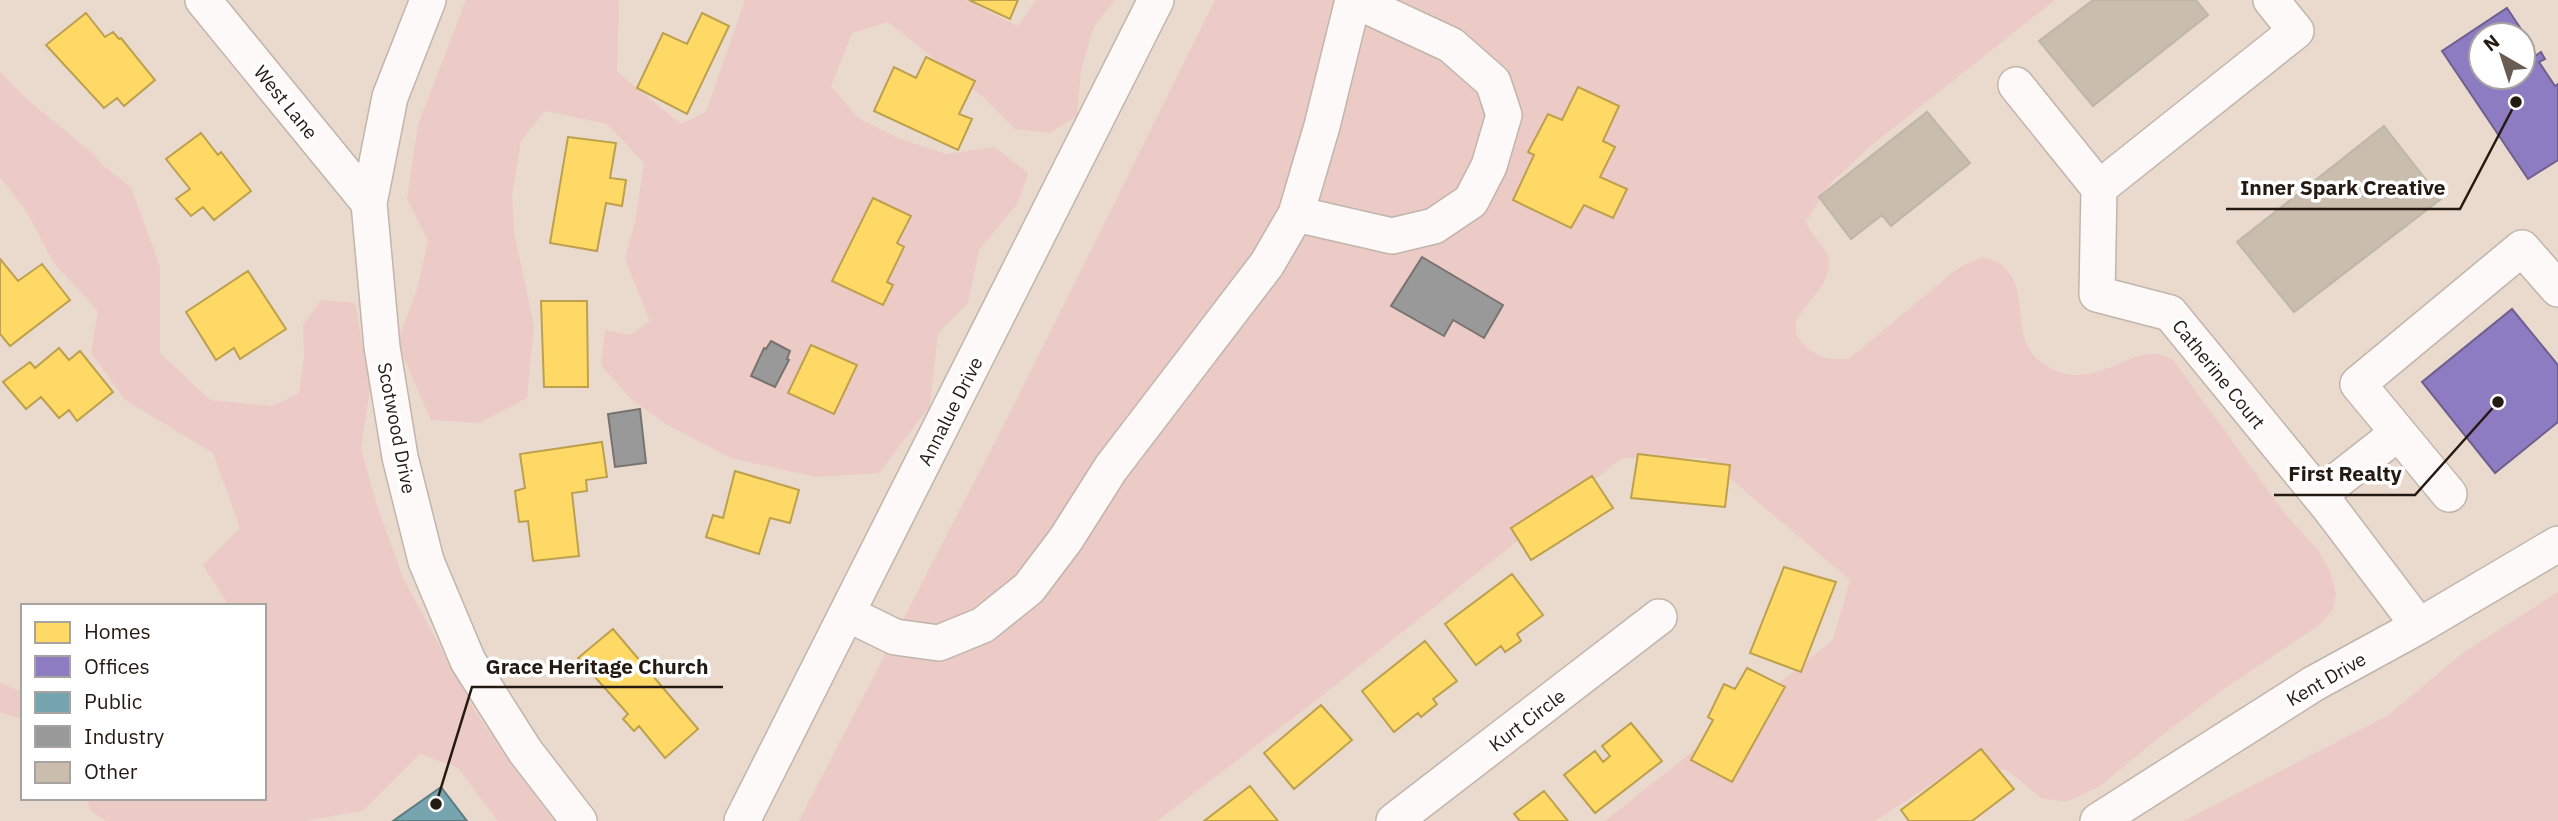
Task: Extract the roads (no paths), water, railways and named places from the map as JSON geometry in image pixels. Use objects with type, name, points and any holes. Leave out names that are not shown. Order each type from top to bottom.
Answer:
[{"type":"street","name":"West Lane","points":[[203,0],[369,203]]},
{"type":"street","name":"Scotwood Drive","points":[[428,0],[390,97],[369,203],[382,347],[400,457],[426,561],[468,661],[525,751],[579,821]]},
{"type":"street","name":"Annalue Drive","points":[[742,821],[1156,0]]},
{"type":"street","points":[[848,614],[895,636],[939,643],[983,625],[1029,588],[1066,539],[1111,468],[1267,264],[1296,214],[1322,126],[1353,0],[1451,44],[1493,82],[1504,115],[1489,166],[1471,201],[1434,226],[1392,236],[1296,214]]},
{"type":"street","points":[[2016,85],[2099,188],[2296,31],[2271,0]]},
{"type":"street","name":"Catherine Court","points":[[2099,188],[2097,294],[2170,313],[2319,495],[2419,626]]},
{"type":"street","points":[[2449,494],[2358,384],[2522,248],[2558,289]]},
{"type":"street","points":[[2319,495],[2398,433]]},
{"type":"street","name":"Kent Drive","points":[[2098,821],[2313,684],[2419,626],[2558,544]]},
{"type":"street","name":"Kurt Circle","points":[[1394,821],[1659,617]]},
{"type":"place","name":"Inner Spark Creative","points":[[2516,102]]},
{"type":"place","name":"First Realty","points":[[2498,402]]},
{"type":"place","name":"Grace Heritage Church","points":[[436,804]]}]
